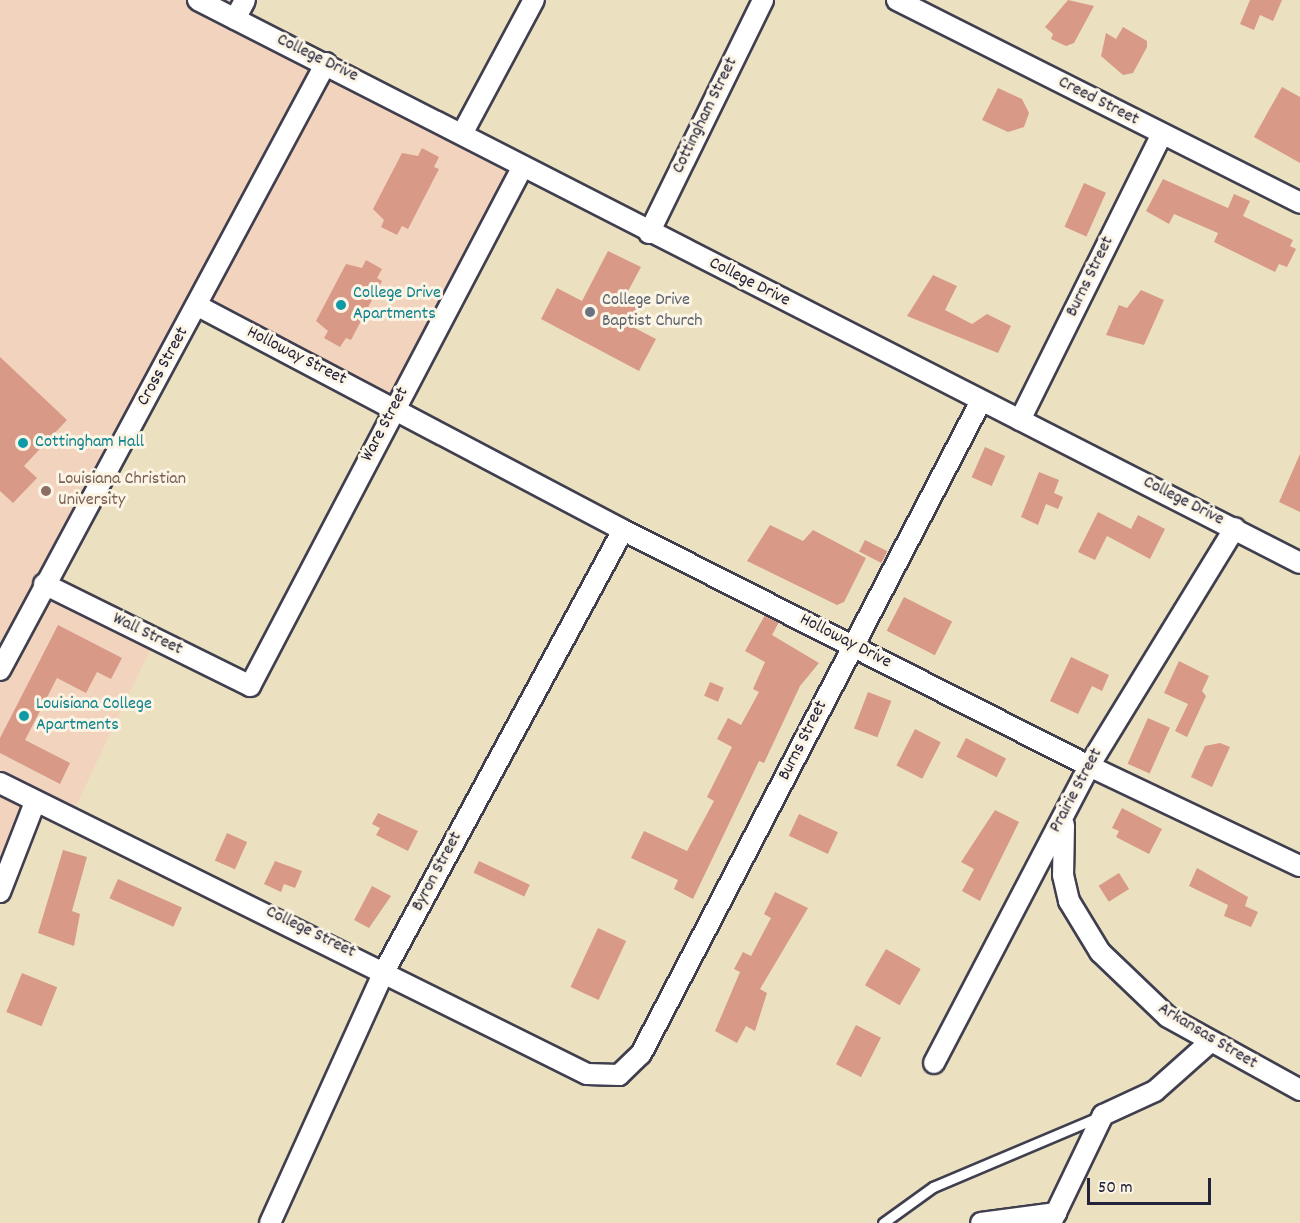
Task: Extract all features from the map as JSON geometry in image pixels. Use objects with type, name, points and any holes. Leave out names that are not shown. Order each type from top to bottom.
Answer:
[{"type":"street","name":"College Drive","points":[[198,0],[326,63],[649,233],[1235,528],[1300,563]]},
{"type":"street","points":[[235,19],[245,0]]},
{"type":"street","points":[[462,134],[534,0]]},
{"type":"street","name":"Cottingham Street","points":[[649,233],[763,0]]},
{"type":"street","name":"Creed Street","points":[[897,0],[1300,203]]},
{"type":"street","name":"Cross Street","points":[[0,670],[44,584],[198,306],[326,63]]},
{"type":"street","name":"Burns Street","points":[[1020,420],[1162,135]]},
{"type":"street","name":"Ware Street","points":[[250,686],[523,166]]},
{"type":"street","name":"Holloway Street","points":[[198,306],[395,408]]},
{"type":"street","name":"Burns Street","points":[[619,1075],[641,1054],[981,401]]},
{"type":"street","name":"Holloway Drive","points":[[395,408],[623,530],[1089,766],[1300,866]]},
{"type":"street","name":"Prairie Street","points":[[934,1063],[1089,766],[1235,528]]},
{"type":"street","name":"Byron Street","points":[[270,1223],[385,970],[623,530]]},
{"type":"street","name":"Wall Street","points":[[44,584],[250,686]]},
{"type":"street","name":"College Street","points":[[0,783],[385,970],[587,1074],[619,1075]]},
{"type":"street","points":[[0,892],[35,802]]},
{"type":"street","name":"Arkansas Street","points":[[1065,813],[1063,875],[1081,927],[1136,991],[1209,1043],[1300,1090]]},
{"type":"street","points":[[981,1223],[1054,1218],[1103,1115],[1155,1091],[1209,1043]]},
{"type":"lane","points":[[883,1223],[933,1187],[1103,1115]]},
{"type":"shaded area","name":"Louisiana Christian University","points":[[0,0],[238,0],[226,22],[505,166],[507,173],[394,390],[385,392],[200,294],[39,589],[151,648],[75,808],[30,786],[0,861]]},
{"type":"building","points":[[1068,0],[1094,6],[1074,43],[1066,46],[1051,39],[1053,34],[1045,27]]},
{"type":"building","points":[[1250,0],[1282,0],[1273,21],[1260,15],[1254,30],[1240,24]]},
{"type":"building","points":[[1123,27],[1147,41],[1147,47],[1133,73],[1123,75],[1101,56],[1106,33],[1116,39]]},
{"type":"building","points":[[1282,87],[1300,97],[1300,163],[1254,137]]},
{"type":"building","points":[[998,88],[1022,99],[1029,113],[1024,127],[1008,132],[982,120]]},
{"type":"building","name":"College Drive Apartments","points":[[422,148],[439,157],[434,167],[439,169],[408,229],[402,226],[397,235],[381,227],[384,220],[373,209],[402,153],[418,156]]},
{"type":"building","points":[[1163,179],[1228,208],[1234,194],[1250,201],[1243,216],[1293,240],[1290,246],[1296,249],[1287,267],[1279,264],[1275,272],[1214,242],[1218,233],[1174,214],[1169,224],[1146,211]]},
{"type":"building","points":[[1084,183],[1106,193],[1086,237],[1064,227]]},
{"type":"building","name":"College Drive Baptist Church","points":[[608,251],[641,267],[627,293],[639,305],[629,325],[656,339],[639,371],[541,319],[557,288],[582,301]]},
{"type":"building","name":"College Drive Apartments","points":[[366,260],[382,269],[377,278],[382,281],[351,340],[346,338],[340,347],[324,338],[328,331],[316,321],[346,264],[362,268]]},
{"type":"building","points":[[933,275],[957,286],[945,310],[972,324],[987,314],[1011,326],[998,353],[907,316]]},
{"type":"building","points":[[1141,290],[1164,300],[1144,345],[1106,335],[1119,305],[1127,308]]},
{"type":"building","name":"Cottingham Hall","points":[[0,357],[67,420],[24,466],[37,478],[13,503],[0,491]]},
{"type":"building","points":[[985,447],[1005,456],[992,486],[972,477]]},
{"type":"building","points":[[1300,454],[1300,512],[1279,502]]},
{"type":"building","points":[[1039,472],[1059,480],[1054,493],[1063,497],[1058,509],[1046,504],[1038,525],[1021,517]]},
{"type":"building","points":[[1098,512],[1131,529],[1138,515],[1165,529],[1150,559],[1107,536],[1095,560],[1078,552]]},
{"type":"building","points":[[770,525],[803,541],[813,530],[866,558],[844,602],[837,605],[747,561]]},
{"type":"building","points":[[865,540],[887,551],[881,563],[859,552]]},
{"type":"building","points":[[904,597],[952,622],[935,655],[887,631]]},
{"type":"building","points":[[765,615],[779,622],[772,635],[819,663],[800,686],[764,763],[759,761],[693,899],[674,889],[678,880],[631,858],[644,831],[687,851],[714,801],[707,797],[732,747],[717,739],[728,718],[741,725],[759,692],[753,689],[765,662],[745,651]]},
{"type":"building","name":"Louisiana College Apartments","points":[[58,625],[122,658],[111,679],[97,672],[86,693],[57,678],[25,740],[70,763],[60,784],[0,753],[0,738]]},
{"type":"building","points":[[1071,657],[1109,675],[1102,691],[1092,686],[1078,714],[1050,701]]},
{"type":"building","points":[[1179,661],[1209,676],[1202,691],[1206,696],[1187,737],[1175,731],[1188,704],[1164,693]]},
{"type":"building","points":[[710,682],[724,688],[718,702],[704,696]]},
{"type":"building","points":[[868,692],[891,701],[877,737],[854,728]]},
{"type":"building","points":[[1148,718],[1170,728],[1150,773],[1128,764]]},
{"type":"building","points":[[915,729],[941,742],[922,779],[896,766]]},
{"type":"building","points":[[966,738],[1006,758],[997,777],[956,757]]},
{"type":"building","points":[[1220,743],[1230,747],[1212,787],[1191,777],[1205,746]]},
{"type":"building","points":[[1122,808],[1162,829],[1149,854],[1116,837],[1119,831],[1112,828]]},
{"type":"building","points":[[995,810],[1019,822],[980,901],[962,891],[974,869],[961,862]]},
{"type":"building","points":[[378,813],[418,831],[408,851],[376,835],[380,828],[372,824]]},
{"type":"building","points":[[799,814],[838,832],[828,854],[789,836]]},
{"type":"building","points":[[227,833],[247,842],[235,869],[215,860]]},
{"type":"building","points":[[63,850],[87,857],[72,911],[80,914],[74,946],[38,933]]},
{"type":"building","points":[[275,861],[302,871],[295,888],[284,884],[281,892],[264,884]]},
{"type":"building","points":[[479,861],[530,885],[524,896],[474,873]]},
{"type":"building","points":[[1197,868],[1248,897],[1245,906],[1258,912],[1251,927],[1224,916],[1228,905],[1189,886]]},
{"type":"building","points":[[1119,873],[1129,889],[1109,902],[1099,886]]},
{"type":"building","points":[[118,879],[182,907],[173,927],[109,898]]},
{"type":"building","points":[[372,886],[391,896],[369,928],[354,920]]},
{"type":"building","points":[[775,892],[808,908],[760,989],[767,993],[755,1031],[746,1026],[737,1043],[715,1031],[740,972],[734,969],[743,952],[751,956],[771,918],[764,914]]},
{"type":"building","points":[[598,928],[626,941],[599,1000],[571,987]]},
{"type":"building","points":[[886,949],[921,969],[900,1005],[865,985]]},
{"type":"building","points":[[22,973],[57,987],[41,1026],[6,1012]]},
{"type":"building","points":[[856,1025],[881,1038],[861,1077],[836,1064]]},
{"type":"place","name":"College Drive Apartments","points":[[341,305]]},
{"type":"place","name":"College Drive Baptist Church","points":[[590,312]]},
{"type":"place","name":"Cottingham Hall","points":[[23,443]]},
{"type":"place","name":"Louisiana Christian University","points":[[46,491]]},
{"type":"place","name":"Louisiana College Apartments","points":[[24,716]]}]
